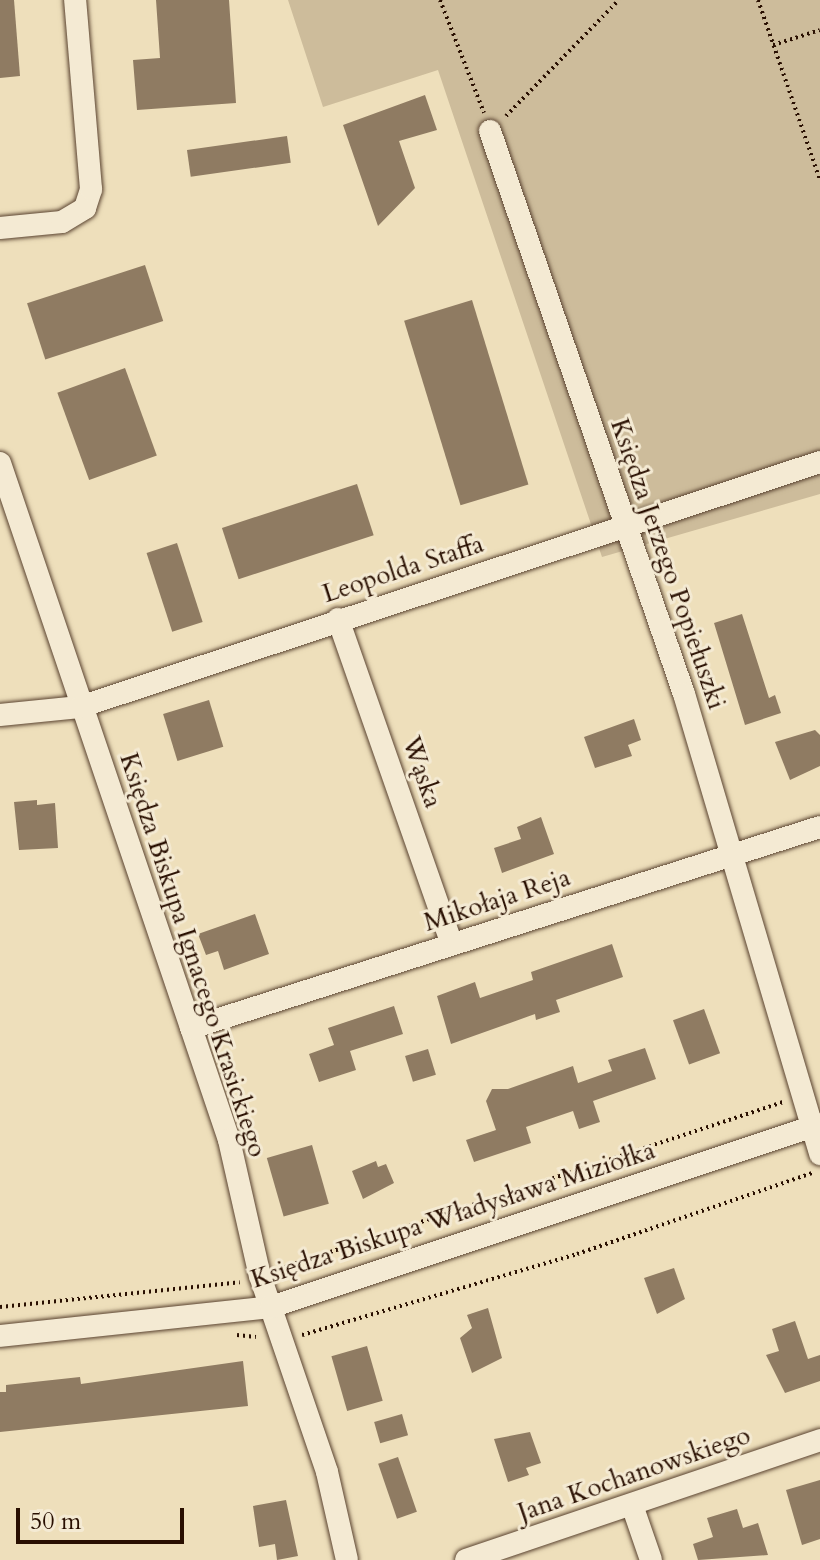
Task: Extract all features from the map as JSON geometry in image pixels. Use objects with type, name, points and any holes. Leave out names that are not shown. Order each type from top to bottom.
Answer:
[{"type":"street","points":[[0,228],[62,222],[85,208],[91,189],[75,0]]},
{"type":"street","name":"Księdza Jerzego Popiełuszki","points":[[490,131],[684,694],[800,1097],[815,1126],[820,1154]]},
{"type":"street","name":"Leopolda Staffa","points":[[0,715],[80,707],[338,619],[820,462]]},
{"type":"street","name":"Księdza Biskupa Ignacego Krasickiego","points":[[0,463],[80,707],[229,1140],[260,1276],[327,1472],[347,1560]]},
{"type":"street","name":"Wąska","points":[[338,619],[452,944]]},
{"type":"street","name":"Mikołaja Reja","points":[[191,1028],[820,827]]},
{"type":"street","name":"Księdza Biskupa Władysława Miziołka","points":[[0,1336],[271,1307],[815,1126]]},
{"type":"street","name":"Jana Kochanowskiego","points":[[466,1560],[820,1440]]},
{"type":"street","points":[[632,1505],[651,1560]]},
{"type":"path","points":[[440,0],[490,131],[619,0]]},
{"type":"path","points":[[758,0],[820,180]]},
{"type":"path","points":[[773,45],[820,30]]},
{"type":"path","points":[[0,1307],[241,1282],[800,1097]]},
{"type":"path","points":[[232,1335],[254,1336],[262,1346],[282,1341],[577,1254],[820,1170]]},
{"type":"shaded area","points":[[288,0],[820,0],[820,494],[602,557],[438,70],[323,107]]},
{"type":"building","points":[[0,0],[14,0],[20,76],[0,78]]},
{"type":"building","points":[[156,0],[229,0],[236,103],[137,110],[133,60],[160,58]]},
{"type":"building","points":[[425,95],[437,130],[399,141],[415,188],[378,226],[343,125]]},
{"type":"building","points":[[287,136],[291,163],[191,177],[187,150]]},
{"type":"building","points":[[145,265],[163,321],[45,359],[27,303]]},
{"type":"building","points":[[472,300],[528,485],[461,505],[404,321]]},
{"type":"building","points":[[125,368],[157,455],[89,480],[57,393]]},
{"type":"building","points":[[357,484],[374,535],[239,579],[222,528]]},
{"type":"building","points":[[177,543],[203,622],[172,632],[147,553]]},
{"type":"building","points":[[742,614],[769,698],[775,695],[781,713],[745,725],[714,623]]},
{"type":"building","points":[[209,700],[223,747],[177,761],[163,714]]},
{"type":"building","points":[[634,719],[641,740],[628,745],[632,756],[595,768],[584,737]]},
{"type":"building","points":[[815,730],[820,735],[820,766],[790,780],[775,742]]},
{"type":"building","points":[[37,800],[37,805],[55,803],[58,848],[19,850],[14,802]]},
{"type":"building","points":[[541,817],[554,854],[502,873],[494,848],[521,839],[517,827]]},
{"type":"building","points":[[255,914],[269,954],[224,970],[218,951],[206,955],[198,934]]},
{"type":"building","points":[[612,944],[623,977],[556,1000],[560,1012],[536,1020],[535,1014],[451,1044],[437,996],[475,982],[480,998],[533,980],[531,972]]},
{"type":"building","points":[[394,1006],[403,1034],[350,1051],[356,1070],[319,1082],[309,1054],[334,1045],[328,1028]]},
{"type":"building","points":[[704,1009],[720,1053],[689,1064],[673,1020]]},
{"type":"building","points":[[645,1048],[656,1079],[593,1101],[600,1122],[579,1129],[573,1111],[526,1127],[531,1143],[474,1162],[466,1140],[496,1130],[486,1101],[492,1089],[508,1089],[573,1066],[578,1083],[612,1071],[608,1060]]},
{"type":"building","points":[[428,1049],[436,1075],[413,1082],[405,1056]]},
{"type":"building","points":[[312,1145],[329,1204],[284,1217],[267,1158]]},
{"type":"building","points":[[376,1161],[378,1167],[386,1164],[394,1183],[363,1199],[352,1171]]},
{"type":"building","points":[[674,1268],[685,1299],[657,1314],[644,1278]]},
{"type":"building","points":[[488,1308],[502,1358],[472,1373],[460,1338],[472,1328],[467,1315]]},
{"type":"building","points":[[795,1321],[808,1359],[820,1355],[820,1381],[785,1393],[766,1355],[779,1351],[772,1329]]},
{"type":"building","points":[[367,1346],[383,1401],[347,1411],[331,1356]]},
{"type":"building","points":[[243,1361],[248,1406],[0,1432],[0,1392],[6,1392],[6,1385],[80,1377],[81,1384]]},
{"type":"building","points":[[402,1414],[408,1435],[380,1443],[374,1422]]},
{"type":"building","points":[[530,1432],[541,1463],[526,1468],[529,1475],[508,1482],[494,1439]]},
{"type":"building","points":[[398,1457],[417,1512],[397,1519],[378,1464]]},
{"type":"building","points":[[820,1480],[820,1539],[802,1545],[786,1490]]},
{"type":"building","points":[[286,1500],[298,1556],[277,1560],[275,1544],[259,1547],[253,1506]]},
{"type":"building","points":[[737,1509],[743,1528],[758,1523],[768,1555],[698,1560],[693,1544],[713,1537],[707,1518]]}]
